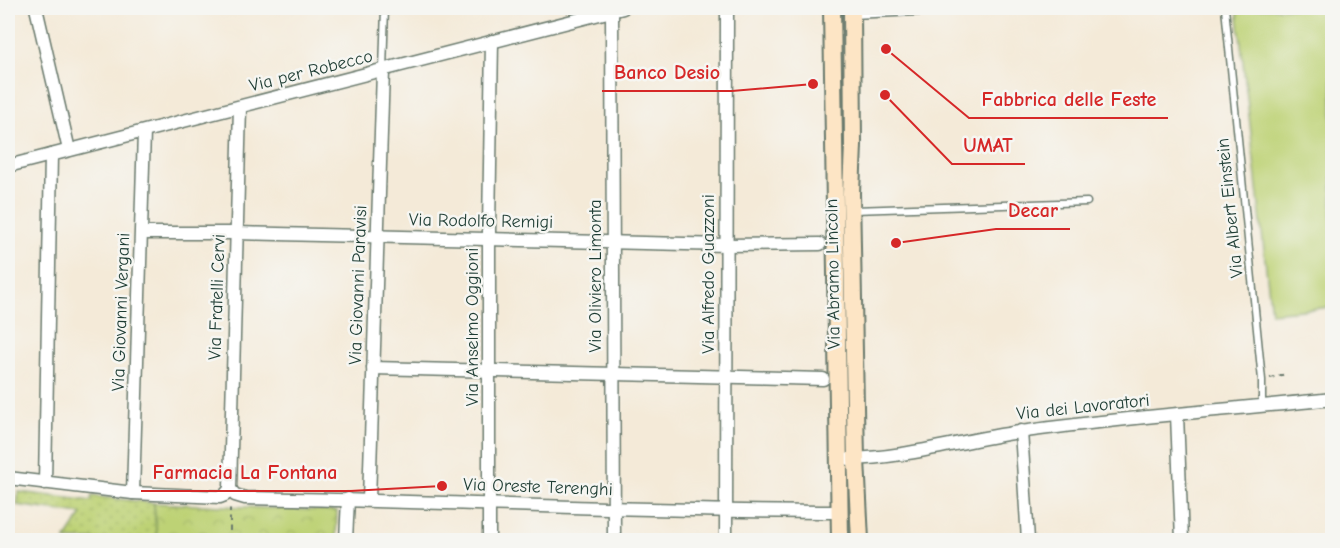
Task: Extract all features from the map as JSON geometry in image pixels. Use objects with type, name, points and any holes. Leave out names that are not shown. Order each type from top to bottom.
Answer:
[{"type":"main road","name":"Via Abramo Lincoln","points":[[832,8],[848,459],[860,540]]},
{"type":"main road","name":"Via Abramo Lincoln","points":[[840,540],[840,512],[848,459],[854,145],[852,11]]},
{"type":"main road","points":[[840,512],[852,528],[853,540]]},
{"type":"street","points":[[36,8],[69,150]]},
{"type":"street","name":"Via Alfredo Guazzoni","points":[[726,540],[727,8]]},
{"type":"street","name":"Via per Robecco","points":[[8,166],[618,9]]},
{"type":"street","name":"Via Oliviero Limonta","points":[[614,540],[613,241],[618,9]]},
{"type":"street","name":"Via Anselmo Oggioni","points":[[489,540],[489,238],[492,41]]},
{"type":"street","name":"Via Giovanni Paravisi","points":[[369,500],[383,71]]},
{"type":"street","name":"Via Fratelli Cervi","points":[[230,489],[240,107]]},
{"type":"street","name":"Via Giovanni Vergani","points":[[133,493],[144,132]]},
{"type":"street","points":[[45,483],[51,155]]},
{"type":"street","name":"Via Rodolfo Remigi","points":[[142,233],[489,238],[726,245],[820,244]]},
{"type":"street","points":[[374,368],[823,380]]},
{"type":"street","name":"Via dei Lavoratori","points":[[848,459],[901,455],[1021,431],[1332,399]]},
{"type":"street","points":[[1177,415],[1182,540]]},
{"type":"street","points":[[1021,431],[1028,540]]},
{"type":"street","points":[[8,478],[133,493],[220,496],[225,495],[230,489]]},
{"type":"street","name":"Via Oreste Terenghi","points":[[230,489],[235,495],[245,498],[348,499],[726,512],[840,512]]},
{"type":"street","points":[[346,540],[348,499]]},
{"type":"lane","points":[[383,71],[385,8]]},
{"type":"lane","points":[[852,11],[1002,8]]},
{"type":"lane","name":"Via Albert Einstein","points":[[1225,8],[1262,380],[1262,406]]},
{"type":"lane","points":[[852,210],[1087,202]]},
{"type":"path","points":[[1262,380],[1286,374]]},
{"type":"path","points":[[230,504],[230,540]]},
{"type":"green space","points":[[1237,8],[1332,8],[1332,307],[1271,313]]},
{"type":"green space","points":[[19,492],[91,501],[92,496],[154,503],[157,540],[65,540],[82,514],[17,505]]},
{"type":"green space","points":[[154,503],[337,511],[336,540],[157,540]]},
{"type":"place","name":"Fabbrica delle Feste","points":[[886,49]]},
{"type":"place","name":"Banco Desio","points":[[813,84]]},
{"type":"place","name":"UMAT","points":[[885,95]]},
{"type":"place","name":"Decar","points":[[896,243]]},
{"type":"place","name":"Farmacia La Fontana","points":[[442,486]]}]
